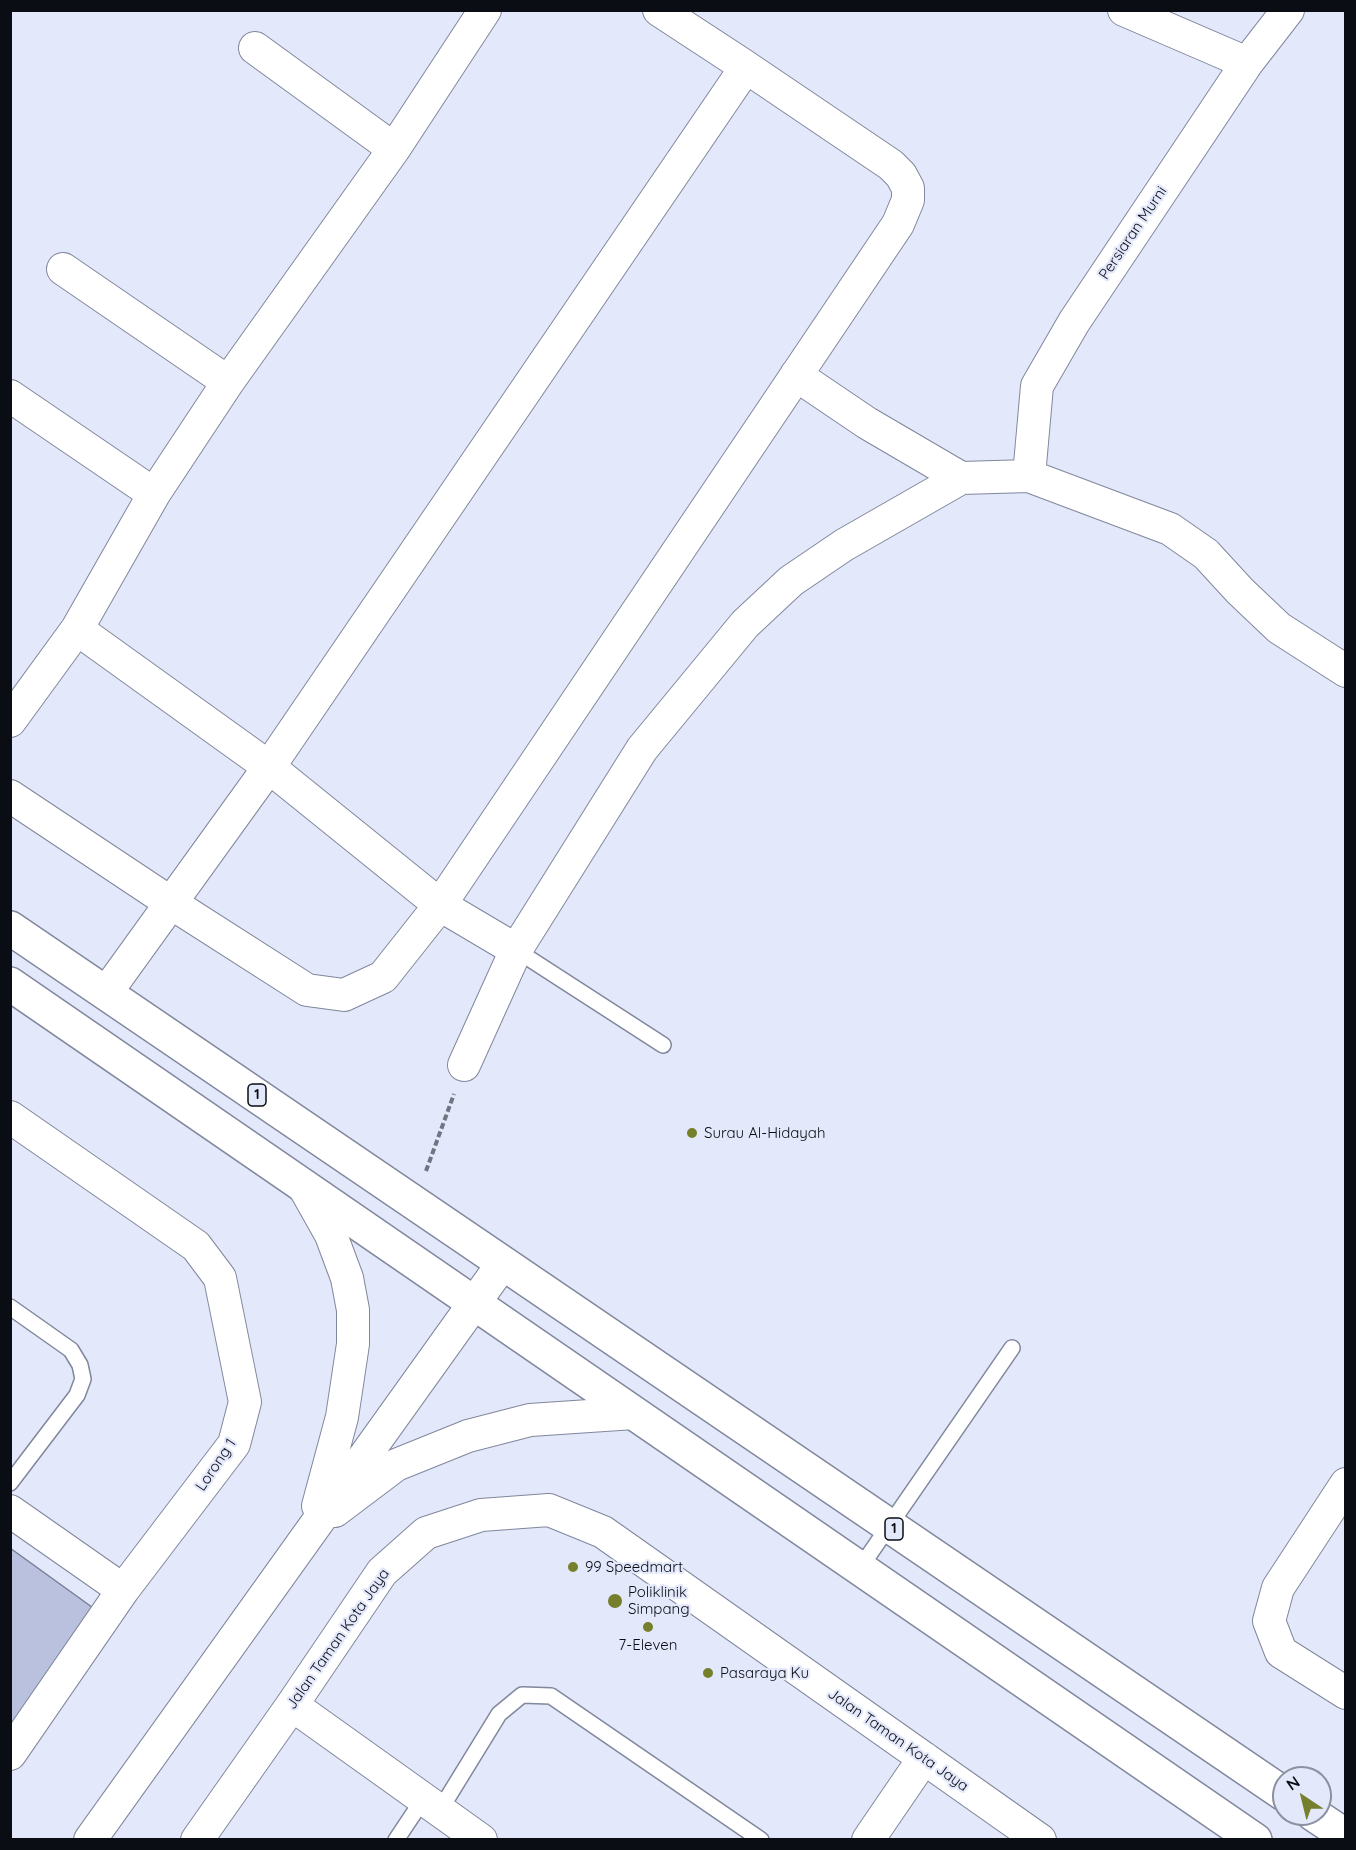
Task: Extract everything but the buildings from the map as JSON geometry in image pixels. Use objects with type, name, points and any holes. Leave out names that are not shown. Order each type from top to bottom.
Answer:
[{"type":"highway","name":"1","points":[[10,928],[1272,1786]]},
{"type":"highway","points":[[11,986],[1255,1839]]},
{"type":"highway","points":[[1331,1826],[1346,1836]]},
{"type":"street","points":[[10,721],[77,629],[154,494],[228,382],[394,148],[485,10]]},
{"type":"street","points":[[10,796],[307,990],[344,995],[383,977],[440,905],[898,224],[908,200],[908,188],[902,175],[891,165],[658,10]]},
{"type":"street","points":[[1124,10],[1247,63]]},
{"type":"street","name":"Persiaran Murni","points":[[1029,476],[1037,386],[1074,322],[1247,63],[1288,10]]},
{"type":"street","points":[[255,48],[394,148]]},
{"type":"street","points":[[106,993],[269,767],[746,68]]},
{"type":"street","points":[[63,268],[228,382]]},
{"type":"street","points":[[796,375],[867,423],[961,478]]},
{"type":"street","points":[[10,396],[154,494]]},
{"type":"street","points":[[464,1065],[516,950],[642,749],[745,624],[791,581],[844,544],[961,478],[1029,476],[1170,529],[1206,554],[1279,628],[1346,671]]},
{"type":"street","points":[[77,629],[269,767],[440,905],[516,950]]},
{"type":"street","name":"Lorong 1","points":[[10,1117],[196,1246],[220,1278],[245,1402],[234,1444],[123,1590],[10,1754]]},
{"type":"street","points":[[304,1187],[331,1235],[347,1278],[353,1310],[354,1344],[342,1417],[312,1527]]},
{"type":"street","points":[[90,1839],[503,1263]]},
{"type":"street","points":[[312,1527],[396,1466],[468,1436],[530,1420],[634,1413]]},
{"type":"street","points":[[1344,1489],[1278,1588],[1269,1621],[1281,1652],[1346,1693]]},
{"type":"street","name":"Jalan Taman Kota Jaya","points":[[197,1839],[382,1572],[426,1533],[481,1515],[549,1510],[603,1532],[1040,1839]]},
{"type":"street","points":[[10,1511],[123,1590]]},
{"type":"street","points":[[292,1705],[481,1839]]},
{"type":"street","points":[[868,1839],[924,1758]]},
{"type":"lane","points":[[516,950],[663,1045]]},
{"type":"lane","points":[[10,1307],[71,1350],[80,1365],[83,1378],[77,1395],[10,1483]]},
{"type":"lane","points":[[860,1568],[1012,1348]]},
{"type":"lane","points":[[396,1839],[432,1804],[499,1714],[522,1695],[551,1696],[760,1839]]},
{"type":"path","points":[[415,1203],[464,1065]]},
{"type":"place","name":"Surau Al-Hidayah","points":[[692,1133]]},
{"type":"place","name":"99 Speedmart","points":[[573,1567]]},
{"type":"place","name":"Poliklinik Simpang","points":[[615,1601]]},
{"type":"place","name":"7-Eleven","points":[[648,1627]]},
{"type":"place","name":"Pasaraya Ku","points":[[708,1673]]}]
